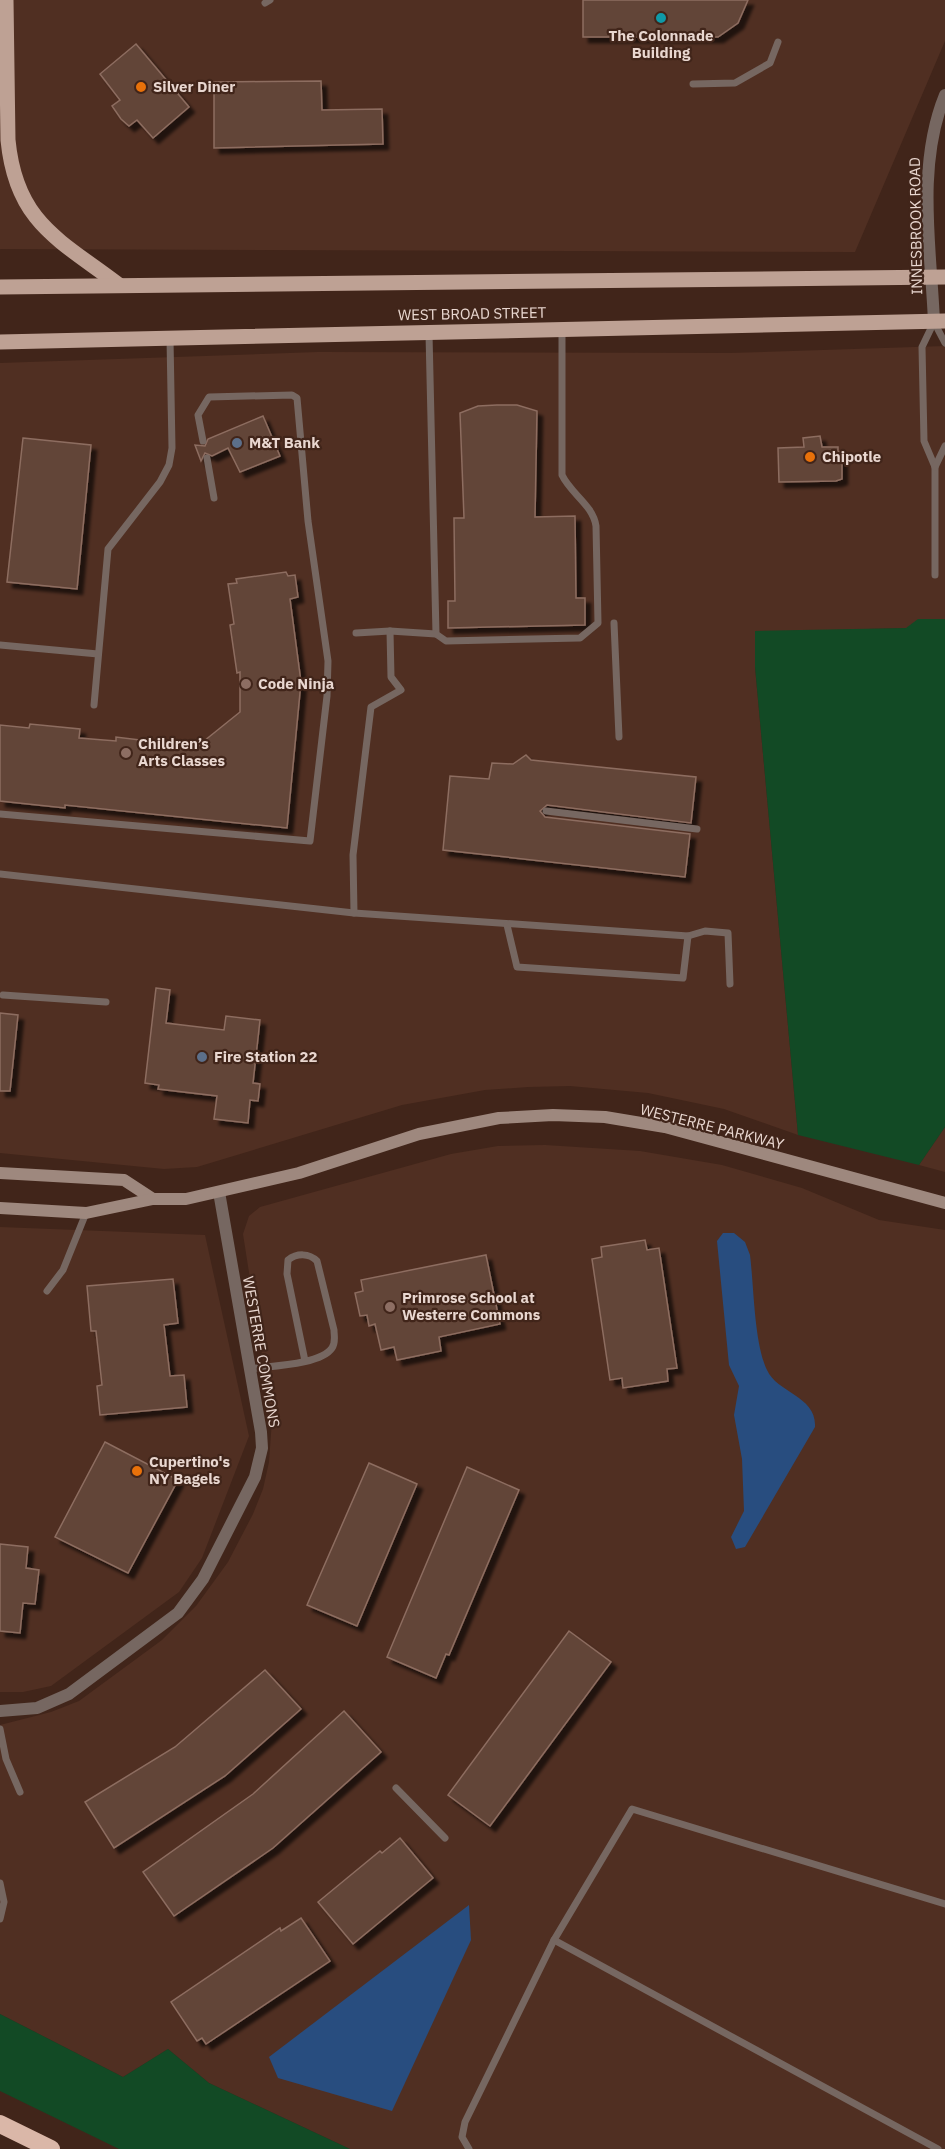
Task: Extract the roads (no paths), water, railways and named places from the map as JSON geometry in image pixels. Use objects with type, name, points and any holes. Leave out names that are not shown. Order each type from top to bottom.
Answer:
[{"type":"highway","points":[[0,2124],[51,2149]]},
{"type":"main road","points":[[6,0],[8,140],[11,168],[18,189],[26,205],[49,233],[119,285]]},
{"type":"main road","name":"WEST BROAD STREET","points":[[0,287],[938,277]]},
{"type":"main road","name":"WEST BROAD STREET","points":[[0,342],[939,322]]},
{"type":"street","name":"INNESBROOK ROAD","points":[[939,322],[929,149],[945,95]]},
{"type":"street","name":"WESTERRE PARKWAY","points":[[0,1208],[86,1214],[153,1199],[186,1199],[299,1173],[419,1134],[499,1118],[553,1115],[605,1117],[665,1127],[945,1203]]},
{"type":"street","points":[[0,1173],[124,1180],[153,1199]]},
{"type":"street","name":"WESTERRE COMMONS","points":[[0,1711],[37,1708],[69,1694],[178,1613],[203,1579],[255,1477],[262,1448],[219,1192]]},
{"type":"lane","points":[[693,84],[735,83],[770,63],[778,42]]},
{"type":"lane","points":[[939,322],[945,343]]},
{"type":"lane","points":[[935,575],[935,467],[924,441],[922,347],[939,322]]},
{"type":"lane","points":[[356,633],[436,634],[446,641],[580,638],[598,623],[594,516],[566,484],[562,475],[562,330]]},
{"type":"lane","points":[[429,334],[436,634]]},
{"type":"lane","points":[[94,705],[108,549],[160,482],[169,465],[172,448],[170,339]]},
{"type":"lane","points":[[0,814],[310,841],[327,696],[328,662],[306,497],[298,404],[292,395],[209,398],[198,415],[204,441]]},
{"type":"lane","points":[[935,467],[945,446]]},
{"type":"lane","points":[[207,458],[214,498]]},
{"type":"lane","points":[[614,623],[619,737]]},
{"type":"lane","points":[[354,913],[353,855],[371,707],[400,690],[391,677],[390,632]]},
{"type":"lane","points":[[0,645],[98,654]]},
{"type":"lane","points":[[546,811],[697,829]]},
{"type":"lane","points":[[0,874],[354,913],[688,936],[705,931],[728,933],[730,984]]},
{"type":"lane","points":[[507,925],[517,967],[683,978],[688,936]]},
{"type":"lane","points":[[3,995],[106,1002]]},
{"type":"lane","points":[[47,1292],[63,1270],[86,1214]]},
{"type":"lane","points":[[249,1369],[305,1361],[327,1354],[335,1341],[316,1261],[308,1256],[300,1255],[288,1260],[287,1274],[305,1361]]},
{"type":"lane","points":[[0,1729],[6,1759],[20,1792]]},
{"type":"lane","points":[[396,1788],[445,1838]]},
{"type":"lane","points":[[469,2149],[462,2137],[465,2122],[554,1940],[632,1809],[945,1904]]},
{"type":"lane","points":[[0,1883],[4,1902],[0,1919]]},
{"type":"lane","points":[[554,1940],[938,2149]]},
{"type":"water","points":[[723,1233],[734,1233],[745,1242],[750,1255],[759,1345],[767,1370],[772,1378],[810,1408],[815,1427],[745,1547],[736,1549],[731,1537],[744,1511],[742,1459],[734,1415],[739,1386],[729,1365],[717,1241]]},
{"type":"water","points":[[469,1905],[471,1940],[392,2111],[278,2078],[269,2057]]},
{"type":"place","name":"The Colonnade Building","points":[[661,18]]},
{"type":"place","name":"Silver Diner","points":[[141,87]]},
{"type":"place","name":"M&T Bank","points":[[237,443]]},
{"type":"place","name":"Chipotle","points":[[810,457]]},
{"type":"place","name":"Code Ninja","points":[[246,684]]},
{"type":"place","name":"Children’s Arts Classes","points":[[126,753]]},
{"type":"place","name":"Fire Station 22","points":[[202,1057]]},
{"type":"place","name":"Primrose School at Westerre Commons","points":[[390,1307]]},
{"type":"place","name":"Cupertino's NY Bagels","points":[[137,1471]]}]
